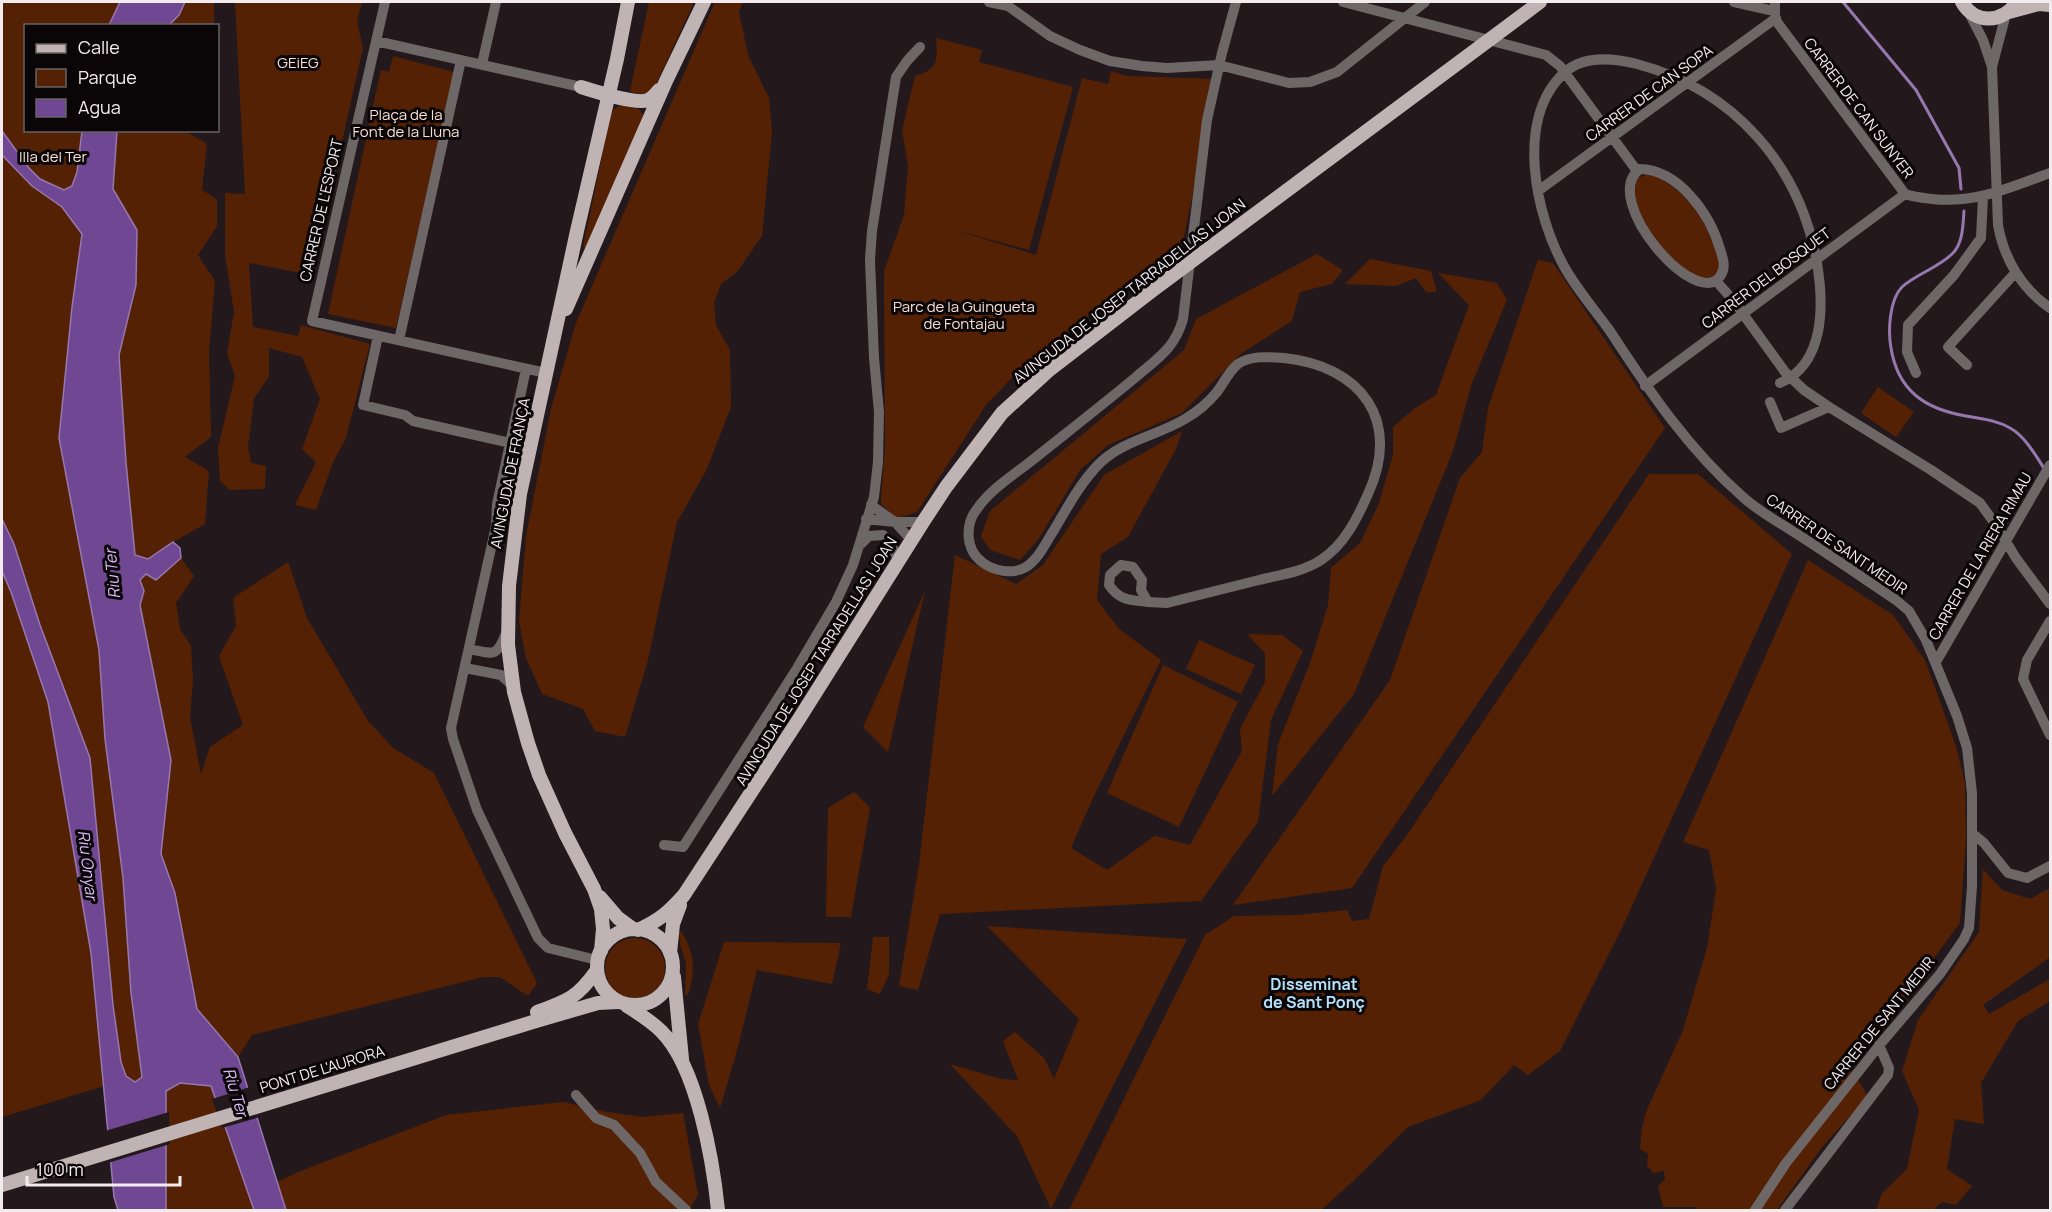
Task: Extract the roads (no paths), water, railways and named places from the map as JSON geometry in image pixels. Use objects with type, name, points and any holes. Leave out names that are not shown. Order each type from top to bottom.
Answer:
[{"type":"main road","name":"AVINGUDA DE FRANÇA","points":[[598,960],[603,920],[594,889],[539,775],[513,686],[508,627],[509,586],[514,532],[546,374],[628,2]]},
{"type":"main road","name":"AVINGUDA DE FRANÇA","points":[[554,336],[666,81],[704,2]]},
{"type":"main road","name":"AVINGUDA DE JOSEP TARRADELLAS I JOAN","points":[[635,929],[655,922],[668,914],[684,895],[923,522],[993,423],[1013,401],[1081,345],[1540,2]]},
{"type":"main road","points":[[1964,5],[1983,18],[1994,19],[2011,9],[2048,3]]},
{"type":"main road","points":[[581,87],[607,77],[617,59]]},
{"type":"main road","points":[[617,59],[619,79],[623,89],[634,100]]},
{"type":"main road","points":[[581,87],[607,95],[649,100],[666,81]]},
{"type":"main road","name":"AVINGUDA DE FRANÇA","points":[[594,889],[618,918],[635,929]]},
{"type":"main road","name":"AVINGUDA DE JOSEP TARRADELLAS I JOAN","points":[[670,953],[673,924],[684,895]]},
{"type":"main road","points":[[682,1061],[661,1031],[603,989],[598,960],[614,936],[623,931],[635,929],[656,936],[666,945],[670,953],[682,1061],[706,1135],[718,1210]]},
{"type":"main road","name":"PONT DE L'AURORA","points":[[2,1185],[535,1017],[567,1002],[584,989],[598,960]]},
{"type":"main road","points":[[622,1003],[641,1005],[660,996],[669,984],[673,969]]},
{"type":"main road","name":"PONT DE L'AURORA","points":[[2,1177],[535,1017],[598,1002],[622,1003]]},
{"type":"street","name":"CARRER DE L'ESPORT","points":[[378,336],[312,321],[385,2]]},
{"type":"street","points":[[482,64],[496,2]]},
{"type":"street","points":[[989,2],[1009,4],[1050,36],[1110,61],[1167,68],[1220,65],[1279,81],[1300,82],[1319,80],[1346,67],[1425,2]]},
{"type":"street","points":[[1148,602],[1167,603],[1295,572],[1319,561],[1334,549],[1352,528],[1378,470],[1380,437],[1376,417],[1369,403],[1337,372],[1318,364],[1270,357],[1251,358],[1237,365],[1215,394],[1185,419],[1142,438],[1097,465],[1038,555],[1029,565],[1019,570],[1005,571],[991,567],[979,560],[970,545],[968,531],[972,516],[982,502],[1107,401],[1174,342],[1183,319],[1207,120],[1236,2]]},
{"type":"street","points":[[1342,2],[1546,55],[1560,66],[1636,171]]},
{"type":"street","points":[[1734,2],[1775,10]]},
{"type":"street","points":[[1964,5],[1983,40],[1992,67],[1995,192],[2001,237],[2015,273],[2034,296],[2050,308]]},
{"type":"street","points":[[1992,67],[2011,9]]},
{"type":"street","name":"CARRER DE CAN SOPA","points":[[1538,191],[1687,83],[1775,10]]},
{"type":"street","name":"CARRER DE CAN SUNYER","points":[[1775,10],[1784,32],[1905,194],[1952,201],[1980,198],[2050,173]]},
{"type":"street","points":[[376,40],[581,87]]},
{"type":"street","points":[[664,845],[683,847],[802,660],[836,602],[853,565],[874,497],[878,462],[879,430],[870,260],[872,231],[896,77],[920,47]]},
{"type":"street","points":[[1564,73],[1591,61],[1615,59],[1652,68],[1709,95],[1744,123],[1778,162],[1802,208],[1816,260],[1821,306],[1817,338],[1809,358],[1791,379],[1780,383]]},
{"type":"street","points":[[399,340],[461,60]]},
{"type":"street","points":[[1216,79],[1223,71],[1231,68]]},
{"type":"street","name":"CARRER DE SANT MEDIR","points":[[1564,73],[1547,96],[1537,121],[1534,150],[1542,212],[1565,268],[1645,386],[1682,435],[1743,497],[1902,606],[1916,622],[1936,662],[1967,748],[1972,793],[1972,908],[1969,928],[1964,939],[1940,974],[1879,1045],[1786,1163],[1755,1210]]},
{"type":"street","points":[[1647,169],[1659,172],[1680,187],[1701,209],[1715,233],[1724,262],[1723,272],[1717,282],[1709,284],[1693,280],[1668,261],[1653,244],[1640,222],[1629,191],[1636,171],[1647,169]]},
{"type":"street","name":"CARRER DEL BOSQUET","points":[[1645,386],[1905,194]]},
{"type":"street","points":[[1916,373],[1907,352],[1908,325],[1953,275],[1981,238],[1980,198]]},
{"type":"street","points":[[1967,365],[1948,347],[2015,273]]},
{"type":"street","points":[[1717,282],[1733,300],[1791,379],[1828,407],[1976,499],[2050,604]]},
{"type":"street","points":[[511,443],[413,421],[405,416],[363,405],[378,336],[546,374]]},
{"type":"street","points":[[526,369],[497,504],[496,526],[451,728],[472,797],[538,938],[548,948],[598,960]]},
{"type":"street","points":[[1770,402],[1781,428],[1828,407]]},
{"type":"street","name":"CARRER DE LA RIERA RIMAU","points":[[1936,662],[2050,465]]},
{"type":"street","points":[[870,505],[895,522],[912,541]]},
{"type":"street","points":[[866,519],[923,522]]},
{"type":"street","points":[[866,519],[890,541],[899,562]]},
{"type":"street","points":[[858,547],[869,536],[883,535],[912,541]]},
{"type":"street","points":[[2050,621],[2027,660],[2023,679],[2050,735]]},
{"type":"street","points":[[469,649],[496,653],[500,650],[508,627]]},
{"type":"street","points":[[465,668],[501,675],[513,686]]},
{"type":"street","points":[[1972,833],[1984,843],[2008,873],[2027,878],[2050,866]]},
{"type":"street","points":[[1785,1210],[1888,1076],[1889,1068],[1879,1045]]},
{"type":"street","points":[[576,1095],[596,1118],[614,1125],[640,1153],[656,1182],[686,1210]]},
{"type":"water","points":[[120,2],[185,2],[179,15],[170,24],[109,24]]},
{"type":"water","points":[[2,131],[40,179],[64,190],[72,186],[77,172],[82,132],[117,132],[113,189],[137,230],[136,285],[119,355],[135,555],[148,559],[173,542],[180,548],[181,558],[156,580],[146,574],[140,580],[144,591],[140,605],[171,760],[161,854],[175,893],[197,1009],[238,1057],[286,1210],[254,1210],[211,1086],[180,1083],[166,1091],[166,1210],[118,1210],[114,1197],[91,953],[48,702],[2,571],[2,519],[14,544],[40,625],[90,758],[113,1005],[121,1062],[126,1076],[135,1082],[142,1077],[131,993],[123,878],[105,739],[99,650],[59,438],[82,234],[62,207],[32,186],[2,155]]},
{"type":"waterway","points":[[1843,2],[1916,90],[1959,168],[1961,189]]},
{"type":"waterway","points":[[1964,211],[1962,234],[1956,250],[1946,259],[1908,282],[1894,300],[1890,316],[1890,334],[1895,363],[1900,376],[1916,396],[1926,403],[1951,413],[2005,425],[2021,436],[2045,470]]},
{"type":"district","name":"Disseminat de Sant Ponç","points":[[1314,993]]},
{"type":"park label","name":"GEiEG","points":[[298,62]]},
{"type":"park label","name":"Plaça de la Font de la Lluna","points":[[406,122]]},
{"type":"park label","name":"Illa del Ter","points":[[53,156]]},
{"type":"park label","name":"Parc de la Guingueta de Fontajau","points":[[964,314]]},
{"type":"water label","name":"Riu Ter","points":[[112,574]]},
{"type":"water label","name":"Riu Onyar","points":[[88,865]]},
{"type":"water label","name":"Riu Ter","points":[[236,1092]]}]
